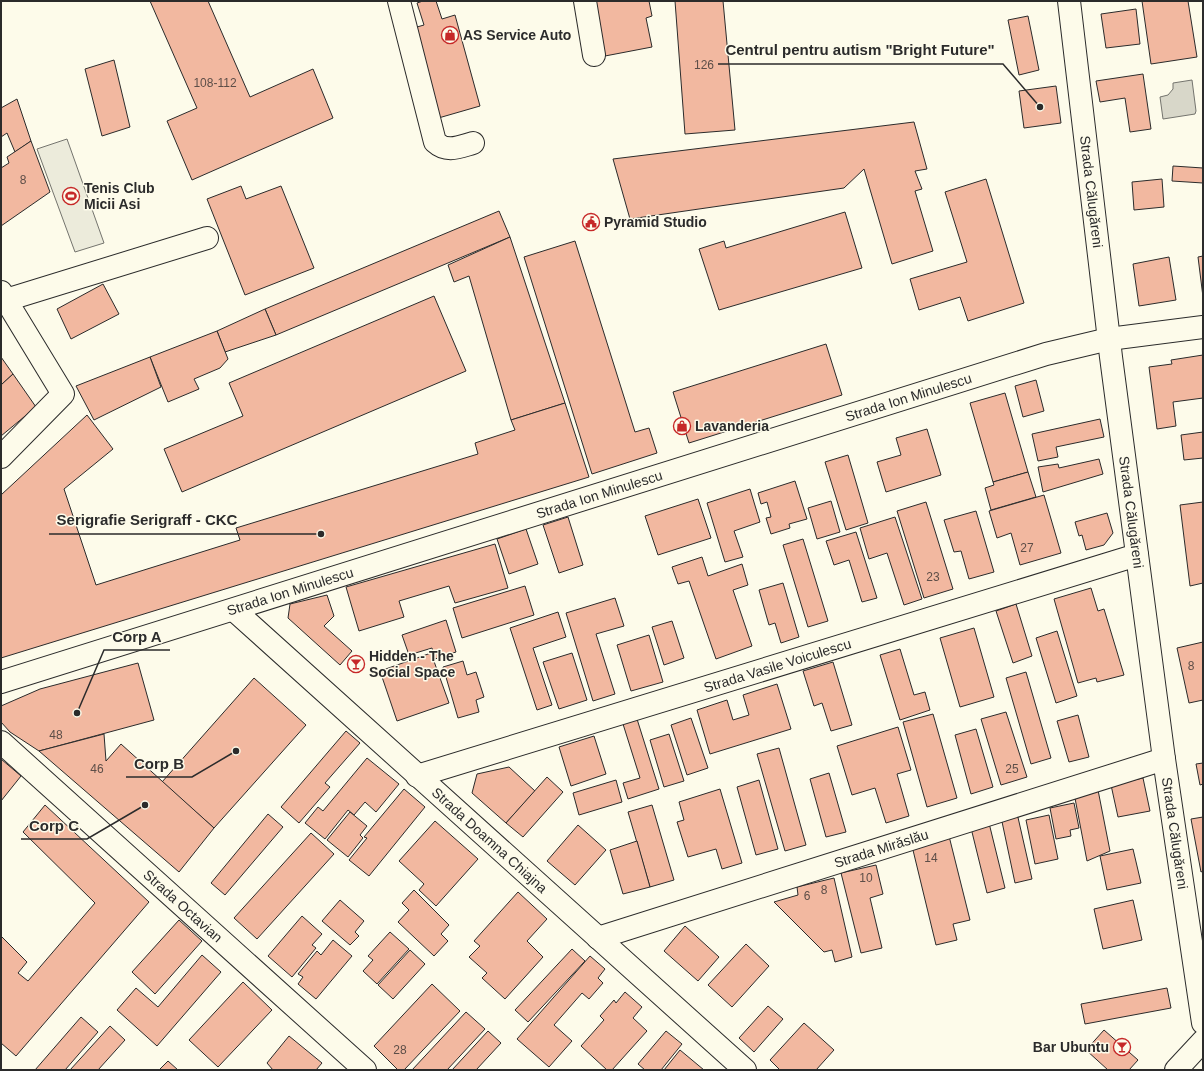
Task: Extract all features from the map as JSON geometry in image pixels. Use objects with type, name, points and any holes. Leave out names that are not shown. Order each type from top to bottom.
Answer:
[{"type":"street","points":[[399,1],[436,142],[442,148],[454,149],[473,143]]},
{"type":"street","points":[[585,1],[594,55]]},
{"type":"street","name":"Strada Călugăreni","points":[[1069,1],[1109,339],[1137,554],[1164,759],[1203,1023]]},
{"type":"street","points":[[1,457],[63,394],[3,296],[207,238]]},
{"type":"street","name":"Strada Ion Minulescu","points":[[1,682],[1046,354],[1109,339],[1203,327]]},
{"type":"street","name":"Strada Vasile Voiculescu","points":[[417,776],[1137,554]]},
{"type":"street","name":"Strada Doamna Chiajna","points":[[234,610],[745,1070]]},
{"type":"street","name":"Strada Octavian","points":[[1,742],[364,1070]]},
{"type":"street","name":"Strada Mirăslău","points":[[598,938],[1164,759]]},
{"type":"street","points":[[1176,1070],[1203,1041]]},
{"type":"shaded area","points":[[1192,80],[1196,111],[1195,114],[1163,119],[1160,97],[1168,95],[1173,89],[1173,83]]},
{"type":"shaded area","name":"Tenis Club Micii Asi","points":[[67,139],[104,243],[75,252],[37,149]]},
{"type":"building","points":[[150,1],[208,1],[250,97],[313,69],[333,118],[192,180],[167,121],[197,108]]},
{"type":"building","points":[[423,1],[436,1],[442,19],[455,15],[480,106],[435,119],[410,29],[424,25],[417,3]]},
{"type":"building","points":[[595,1],[649,1],[652,16],[646,18],[652,47],[605,56]]},
{"type":"building","points":[[675,1],[723,1],[735,130],[685,134]]},
{"type":"building","points":[[1142,1],[1188,1],[1197,57],[1151,64]]},
{"type":"building","points":[[1136,9],[1140,44],[1106,48],[1101,14]]},
{"type":"building","points":[[1028,16],[1039,70],[1019,75],[1008,20]]},
{"type":"building","points":[[114,60],[130,127],[102,136],[85,69]]},
{"type":"building","points":[[1143,74],[1151,129],[1130,132],[1125,98],[1100,102],[1096,81]]},
{"type":"building","points":[[1056,86],[1061,123],[1024,128],[1019,91]]},
{"type":"building","points":[[17,99],[31,141],[15,152],[7,133],[1,137],[1,108]]},
{"type":"building","points":[[914,122],[927,169],[915,171],[922,189],[915,191],[933,251],[892,264],[864,169],[844,188],[630,219],[613,159]]},
{"type":"building","points":[[31,141],[50,192],[1,226],[1,168],[9,163],[7,157]]},
{"type":"building","points":[[1173,166],[1203,168],[1203,183],[1172,181]]},
{"type":"building","points":[[986,179],[1024,303],[968,321],[960,297],[919,310],[910,279],[967,262],[945,192]]},
{"type":"building","points":[[1162,179],[1164,207],[1134,210],[1132,182]]},
{"type":"building","points":[[241,186],[246,199],[281,186],[314,268],[245,295],[207,199]]},
{"type":"building","points":[[499,211],[510,237],[276,335],[265,309]]},
{"type":"building","points":[[845,212],[862,268],[719,310],[699,249],[724,241],[726,248]]},
{"type":"building","points":[[510,237],[565,403],[511,420],[469,276],[454,282],[448,265]]},
{"type":"building","points":[[575,241],[635,432],[649,428],[657,453],[592,474],[524,257]]},
{"type":"building","points":[[1203,256],[1203,297],[1198,257]]},
{"type":"building","points":[[1169,257],[1176,300],[1139,306],[1133,264]]},
{"type":"building","points":[[103,284],[119,314],[71,339],[57,309]]},
{"type":"building","points":[[434,296],[466,371],[182,492],[164,449],[243,416],[229,383]]},
{"type":"building","points":[[265,309],[276,335],[225,352],[217,331]]},
{"type":"building","points":[[217,331],[228,359],[220,368],[194,379],[199,389],[168,402],[150,357]]},
{"type":"building","points":[[826,344],[842,395],[689,443],[673,392]]},
{"type":"building","points":[[1203,355],[1203,398],[1173,402],[1176,426],[1157,429],[1149,367],[1172,364],[1171,360]]},
{"type":"building","points":[[1,357],[13,374],[1,385]]},
{"type":"building","points":[[150,357],[161,387],[94,420],[76,386]]},
{"type":"building","points":[[13,374],[36,407],[1,436],[1,385]]},
{"type":"building","points":[[1036,380],[1044,411],[1023,417],[1015,386]]},
{"type":"building","points":[[1005,393],[1028,472],[993,482],[970,403]]},
{"type":"building","points":[[565,403],[589,477],[1,658],[1,495],[87,415],[113,449],[64,489],[96,585],[240,540],[236,528],[478,454],[475,443],[515,430],[511,420]]},
{"type":"building","points":[[1100,419],[1104,437],[1056,447],[1058,457],[1038,461],[1032,434]]},
{"type":"building","points":[[927,429],[941,475],[886,492],[877,462],[901,455],[896,438]]},
{"type":"building","points":[[1203,432],[1203,458],[1184,460],[1181,435]]},
{"type":"building","points":[[848,455],[868,523],[846,530],[825,462]]},
{"type":"building","points":[[1099,459],[1103,474],[1043,492],[1038,467],[1058,464],[1059,468]]},
{"type":"building","points":[[1028,472],[1036,497],[991,510],[985,488],[994,485],[993,482]]},
{"type":"building","points":[[795,481],[807,519],[789,524],[790,528],[771,534],[766,518],[771,517],[767,502],[761,504],[758,493]]},
{"type":"building","points":[[750,489],[760,522],[734,531],[743,557],[725,562],[707,503]]},
{"type":"building","points":[[1044,495],[1061,553],[1020,565],[1011,533],[997,538],[989,511]]},
{"type":"building","points":[[698,499],[711,538],[658,555],[645,516]]},
{"type":"building","points":[[831,501],[840,532],[817,539],[808,508]]},
{"type":"building","points":[[926,502],[953,589],[924,598],[897,511]]},
{"type":"building","points":[[1203,502],[1203,583],[1190,586],[1180,505]]},
{"type":"building","points":[[976,511],[994,572],[969,579],[961,551],[954,552],[944,520]]},
{"type":"building","points":[[1107,513],[1113,533],[1104,545],[1086,550],[1082,535],[1079,536],[1075,522]]},
{"type":"building","points":[[568,517],[583,565],[559,573],[543,525]]},
{"type":"building","points":[[895,517],[922,599],[904,605],[887,553],[869,559],[860,528]]},
{"type":"building","points":[[526,529],[538,564],[509,574],[497,539]]},
{"type":"building","points":[[856,532],[877,598],[862,602],[849,560],[834,565],[826,541]]},
{"type":"building","points":[[803,539],[828,621],[808,627],[783,545]]},
{"type":"building","points":[[495,544],[508,588],[455,603],[449,586],[399,601],[404,617],[359,631],[346,587]]},
{"type":"building","points":[[702,557],[708,576],[742,564],[748,585],[733,590],[752,646],[716,659],[689,581],[678,584],[672,567]]},
{"type":"building","points":[[783,583],[799,637],[781,643],[775,623],[769,625],[759,590]]},
{"type":"building","points":[[525,586],[534,615],[462,638],[453,608]]},
{"type":"building","points":[[1091,588],[1098,611],[1104,609],[1124,675],[1097,682],[1096,678],[1078,683],[1054,599]]},
{"type":"building","points":[[327,595],[334,616],[324,626],[352,651],[340,665],[288,618],[290,604]]},
{"type":"building","points":[[615,598],[624,626],[596,634],[615,694],[593,701],[566,613]]},
{"type":"building","points":[[1016,604],[1032,656],[1013,663],[996,611]]},
{"type":"building","points":[[558,612],[566,637],[533,648],[552,705],[537,710],[510,628]]},
{"type":"building","points":[[446,620],[456,652],[435,659],[432,648],[409,655],[402,635]]},
{"type":"building","points":[[672,621],[684,658],[664,665],[652,627]]},
{"type":"building","points":[[974,628],[994,697],[960,707],[940,638]]},
{"type":"building","points":[[1057,631],[1077,696],[1056,703],[1036,638]]},
{"type":"building","points":[[649,635],[663,682],[631,691],[617,645]]},
{"type":"building","points":[[1203,642],[1203,700],[1189,703],[1177,648]]},
{"type":"building","points":[[900,649],[914,695],[925,692],[930,710],[900,720],[880,655]]},
{"type":"building","points":[[431,653],[449,703],[397,721],[380,671]]},
{"type":"building","points":[[572,653],[587,700],[559,709],[543,662]]},
{"type":"building","points":[[463,661],[467,675],[476,672],[484,697],[476,700],[479,712],[458,718],[443,667]]},
{"type":"building","points":[[833,662],[852,725],[831,731],[822,703],[814,706],[803,671]]},
{"type":"building","points":[[138,663],[154,720],[39,751],[10,732],[1,722],[1,706],[40,689]]},
{"type":"building","points":[[1026,672],[1051,758],[1031,764],[1006,678]]},
{"type":"building","points":[[254,678],[306,725],[214,828],[162,782]]},
{"type":"building","points":[[777,684],[791,729],[710,754],[697,710],[727,700],[733,720],[749,715],[743,695]]},
{"type":"building","points":[[1006,712],[1027,777],[1001,785],[981,719]]},
{"type":"building","points":[[933,714],[957,798],[927,807],[903,722]]},
{"type":"building","points":[[1078,715],[1089,757],[1069,762],[1057,721]]},
{"type":"building","points":[[691,718],[708,768],[687,775],[671,725]]},
{"type":"building","points":[[637,719],[659,789],[628,799],[623,783],[640,778],[623,724]]},
{"type":"building","points":[[898,727],[911,770],[897,774],[909,816],[886,823],[875,788],[852,795],[837,746]]},
{"type":"building","points":[[976,729],[993,787],[971,794],[955,735]]},
{"type":"building","points":[[346,731],[360,743],[325,783],[330,787],[299,823],[281,807]]},
{"type":"building","points":[[104,734],[106,761],[121,744],[214,828],[179,872],[39,751]]},
{"type":"building","points":[[669,734],[684,781],[664,787],[650,740]]},
{"type":"building","points":[[594,736],[606,774],[571,786],[559,747]]},
{"type":"building","points":[[779,748],[806,845],[785,851],[757,754]]},
{"type":"building","points":[[367,758],[399,784],[376,812],[365,802],[354,815],[348,810],[325,839],[305,823],[318,807],[323,811]]},
{"type":"building","points":[[1,759],[21,776],[1,801]]},
{"type":"building","points":[[1203,763],[1203,784],[1200,785],[1196,764]]},
{"type":"building","points":[[509,767],[535,791],[506,823],[472,793],[477,774]]},
{"type":"building","points":[[829,773],[846,832],[826,837],[810,779]]},
{"type":"building","points":[[547,777],[563,792],[523,837],[506,823]]},
{"type":"building","points":[[1143,778],[1150,811],[1118,817],[1111,785]]},
{"type":"building","points":[[616,780],[622,802],[579,815],[573,793]]},
{"type":"building","points":[[759,780],[778,849],[756,855],[737,787]]},
{"type":"building","points":[[404,789],[425,807],[369,876],[349,860],[367,838],[364,837]]},
{"type":"building","points":[[720,789],[742,863],[722,869],[716,849],[688,857],[677,822],[684,820],[679,802]]},
{"type":"building","points":[[1098,790],[1110,851],[1087,861],[1074,793]]},
{"type":"building","points":[[1074,803],[1079,828],[1070,830],[1071,836],[1056,839],[1050,808]]},
{"type":"building","points":[[45,805],[149,902],[16,1056],[1,1043],[1,936],[27,962],[18,973],[28,981],[95,903],[23,832]]},
{"type":"building","points":[[652,805],[674,880],[650,887],[628,812]]},
{"type":"building","points":[[350,812],[367,826],[360,835],[363,838],[348,857],[327,840]]},
{"type":"building","points":[[1017,813],[1032,879],[1015,883],[1001,817]]},
{"type":"building","points":[[268,814],[283,827],[225,895],[211,883]]},
{"type":"building","points":[[1049,815],[1058,859],[1035,864],[1026,820]]},
{"type":"building","points":[[1203,817],[1203,871],[1201,872],[1191,819]]},
{"type":"building","points":[[435,821],[478,859],[436,906],[419,890],[424,884],[399,861]]},
{"type":"building","points":[[989,823],[1005,888],[987,893],[971,828]]},
{"type":"building","points":[[578,825],[606,850],[575,885],[547,861]]},
{"type":"building","points":[[311,833],[334,854],[257,939],[234,918]]},
{"type":"building","points":[[949,836],[970,920],[953,924],[957,940],[936,945],[912,846]]},
{"type":"building","points":[[637,841],[650,887],[623,894],[610,850]]},
{"type":"building","points":[[1133,849],[1141,883],[1107,890],[1100,856]]},
{"type":"building","points":[[876,865],[883,894],[870,898],[882,948],[861,953],[841,873]]},
{"type":"building","points":[[834,878],[852,957],[835,962],[832,950],[824,952],[774,902],[798,895],[797,887]]},
{"type":"building","points":[[414,890],[449,925],[441,934],[448,941],[434,956],[398,922],[409,910],[402,903]]},
{"type":"building","points":[[518,892],[547,919],[527,941],[543,957],[505,999],[482,978],[487,973],[469,957],[480,946],[474,941]]},
{"type":"building","points":[[340,900],[364,921],[355,932],[359,936],[350,945],[322,921]]},
{"type":"building","points":[[1133,900],[1142,940],[1103,949],[1094,909]]},
{"type":"building","points":[[302,916],[322,934],[312,945],[316,948],[292,977],[268,956]]},
{"type":"building","points":[[179,920],[202,941],[155,994],[132,972]]},
{"type":"building","points":[[685,926],[719,957],[698,981],[664,951]]},
{"type":"building","points":[[390,932],[409,949],[377,984],[363,971],[373,960],[368,956]]},
{"type":"building","points":[[333,940],[352,956],[316,999],[298,984],[303,977],[298,974],[317,951],[321,955]]},
{"type":"building","points":[[746,944],[769,966],[732,1007],[708,985]]},
{"type":"building","points":[[572,949],[585,961],[528,1022],[515,1010]]},
{"type":"building","points":[[410,950],[425,964],[393,999],[378,985]]},
{"type":"building","points":[[202,955],[221,972],[157,1046],[117,1010],[136,988],[158,1007]]},
{"type":"building","points":[[590,956],[605,969],[598,978],[603,983],[589,999],[582,993],[554,1025],[572,1041],[549,1067],[517,1039]]},
{"type":"building","points":[[243,982],[272,1010],[218,1067],[189,1040]]},
{"type":"building","points":[[432,984],[460,1011],[404,1070],[398,1070],[374,1046]]},
{"type":"building","points":[[1167,988],[1171,1008],[1085,1024],[1081,1004]]},
{"type":"building","points":[[625,992],[642,1007],[633,1018],[647,1031],[612,1070],[607,1070],[581,1046],[604,1020],[600,1016],[614,1000],[616,1003]]},
{"type":"building","points":[[768,1006],[783,1019],[754,1052],[739,1038]]},
{"type":"building","points":[[466,1012],[485,1029],[447,1070],[412,1070]]},
{"type":"building","points":[[81,1017],[98,1032],[65,1070],[35,1070]]},
{"type":"building","points":[[804,1023],[834,1050],[816,1070],[780,1070],[770,1060]]},
{"type":"building","points":[[110,1026],[125,1040],[98,1070],[70,1070]]},
{"type":"building","points":[[1104,1030],[1138,1060],[1129,1070],[1108,1070],[1086,1050]]},
{"type":"building","points":[[488,1031],[501,1043],[476,1070],[452,1070]]},
{"type":"building","points":[[666,1031],[682,1044],[661,1070],[645,1070],[638,1064]]},
{"type":"building","points":[[289,1036],[322,1063],[316,1070],[273,1070],[267,1063]]},
{"type":"building","points":[[680,1050],[704,1070],[664,1070]]},
{"type":"building","points":[[168,1061],[178,1070],[159,1070]]},
{"type":"place","name":"AS Service Auto","points":[[450,35]]},
{"type":"place","name":"Centrul pentru autism \"Bright Future\"","points":[[1040,107]]},
{"type":"place","name":"Tenis Club Micii Asi","points":[[71,196]]},
{"type":"place","name":"Pyramid Studio","points":[[591,222]]},
{"type":"place","name":"Lavanderia","points":[[682,426]]},
{"type":"place","name":"Serigrafie Serigraff - CKC","points":[[321,534]]},
{"type":"place","name":"Hidden - The Social Space","points":[[356,664]]},
{"type":"place","name":"Corp A","points":[[77,713]]},
{"type":"place","name":"Corp B","points":[[236,751]]},
{"type":"place","name":"Corp C","points":[[145,805]]},
{"type":"place","name":"Bar Ubuntu","points":[[1122,1047]]}]
